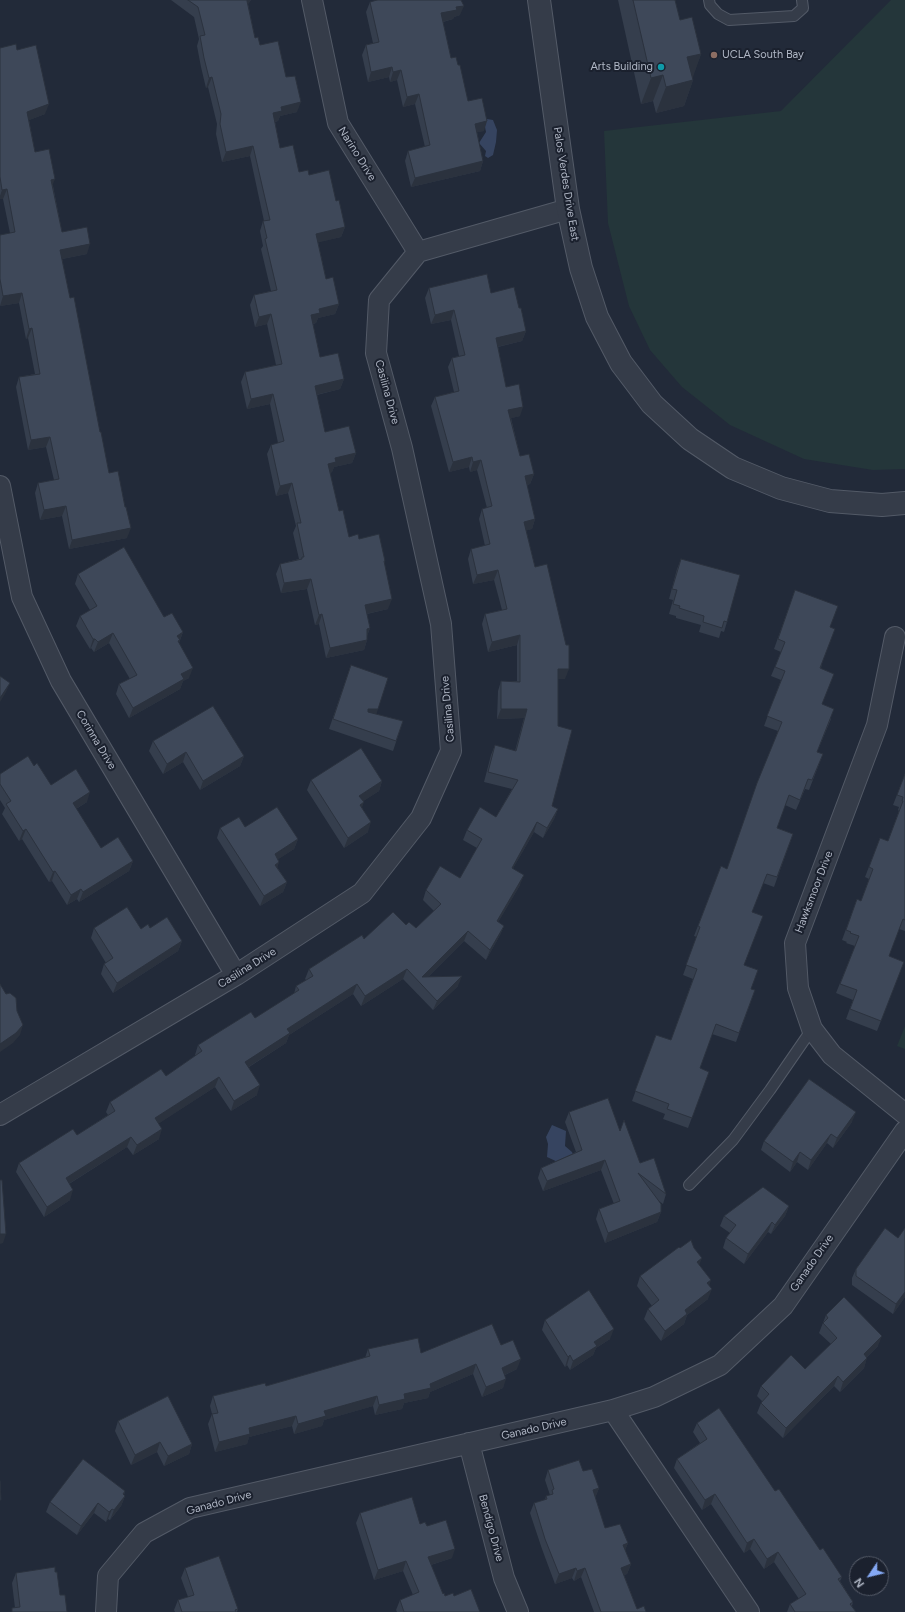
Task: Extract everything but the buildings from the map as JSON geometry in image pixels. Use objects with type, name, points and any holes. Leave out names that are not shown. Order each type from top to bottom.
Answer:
[{"type":"street","name":"Narino Drive","points":[[312,0],[338,123],[418,252]]},
{"type":"street","name":"Palos Verdes Drive East","points":[[539,0],[568,209],[581,268],[597,317],[621,363],[652,404],[690,439],[733,468],[781,488],[830,501],[882,505],[905,503]]},
{"type":"street","points":[[418,252],[568,209]]},
{"type":"street","name":"Casilina Drive","points":[[0,1115],[236,975],[362,893],[421,818],[451,751],[441,624],[402,448],[376,353],[379,300],[418,252]]},
{"type":"street","name":"Corinna Drive","points":[[0,486],[22,597],[61,681],[236,975]]},
{"type":"street","name":"Hawksmoor Drive","points":[[895,637],[877,725],[795,942],[798,988],[812,1029],[832,1056],[905,1114]]},
{"type":"street","name":"Ganado Drive","points":[[106,1612],[108,1576],[144,1533],[190,1508],[613,1410],[654,1397],[720,1366],[783,1306],[905,1131]]},
{"type":"street","points":[[613,1410],[749,1612]]},
{"type":"street","name":"Bendigo Drive","points":[[469,1443],[504,1578],[518,1612]]},
{"type":"lane","points":[[709,0],[710,5],[718,14],[729,20],[794,16],[803,8],[802,0]]},
{"type":"lane","points":[[689,1185],[733,1140],[812,1029]]},
{"type":"shaded area","points":[[891,0],[905,0],[905,469],[873,470],[804,459],[730,425],[682,387],[650,350],[629,306],[608,223],[604,131],[781,111]]},
{"type":"shaded area","points":[[905,1026],[905,1049],[897,1046]]},
{"type":"water","points":[[487,119],[493,120],[497,130],[493,155],[488,158],[485,156],[486,151],[479,143],[486,132],[484,122]]},
{"type":"water","points":[[552,1125],[566,1131],[565,1146],[572,1152],[574,1158],[560,1163],[547,1157],[548,1144],[546,1137]]},
{"type":"place","name":"UCLA South Bay","points":[[714,55]]},
{"type":"place","name":"Arts Building","points":[[661,67]]}]
